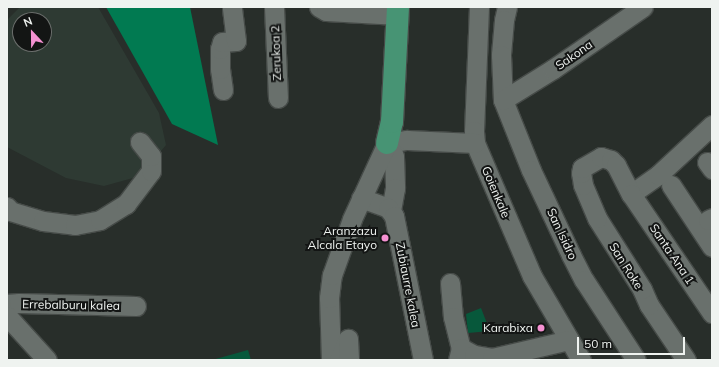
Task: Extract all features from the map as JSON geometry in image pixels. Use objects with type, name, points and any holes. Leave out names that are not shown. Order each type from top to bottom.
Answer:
[{"type":"main road","points":[[387,143],[391,127],[398,11]]},
{"type":"street","points":[[223,90],[220,68],[220,49],[222,42],[236,41],[232,7]]},
{"type":"street","name":"Zerukoa 2","points":[[274,7],[278,98]]},
{"type":"street","points":[[319,7],[326,11],[398,11]]},
{"type":"street","name":"Goienkale","points":[[479,7],[474,132],[475,143],[530,270],[575,350]]},
{"type":"street","name":"San Isidro","points":[[507,7],[504,20],[501,55],[504,100],[531,170],[571,255],[584,280],[636,360]]},
{"type":"street","name":"Sakona","points":[[504,100],[554,69],[643,7]]},
{"type":"street","points":[[632,194],[658,175],[712,125]]},
{"type":"street","points":[[387,143],[407,140],[475,143]]},
{"type":"street","points":[[7,207],[10,211],[43,221],[75,225],[100,220],[126,204],[151,171],[151,156],[140,142]]},
{"type":"street","points":[[331,360],[329,298],[332,275],[361,198],[387,143]]},
{"type":"street","points":[[361,198],[391,210],[396,188],[394,156],[387,143]]},
{"type":"street","name":"Santa Ana 1","points":[[585,166],[601,157],[611,160],[616,165],[632,194],[711,309]]},
{"type":"street","name":"San Roke","points":[[585,166],[581,173],[582,179],[597,218],[642,289],[648,305],[686,360]]},
{"type":"street","points":[[711,222],[677,182],[712,247]]},
{"type":"street","name":"Zubiaurre kalea","points":[[391,210],[396,219],[422,360]]},
{"type":"street","points":[[450,283],[453,317],[460,354],[492,358],[575,350]]},
{"type":"street","name":"Errebalburu kalea","points":[[7,304],[136,306]]},
{"type":"street","points":[[7,316],[46,360]]},
{"type":"street","points":[[339,360],[348,339],[349,360]]},
{"type":"street","points":[[536,360],[575,350]]},
{"type":"shaded area","points":[[20,7],[98,7],[159,113],[166,145],[140,176],[104,186],[66,178],[7,147],[7,20],[12,15],[12,52],[52,52],[52,12],[15,12]]},
{"type":"green space","points":[[106,7],[190,7],[218,145],[172,124]]},
{"type":"green space","points":[[481,308],[490,331],[468,333],[466,314]]},
{"type":"green space","points":[[248,350],[251,360],[212,360]]},
{"type":"place","name":"Aranzazu Alcala Etayo","points":[[385,238]]},
{"type":"place","name":"Karabixa","points":[[541,328]]}]
